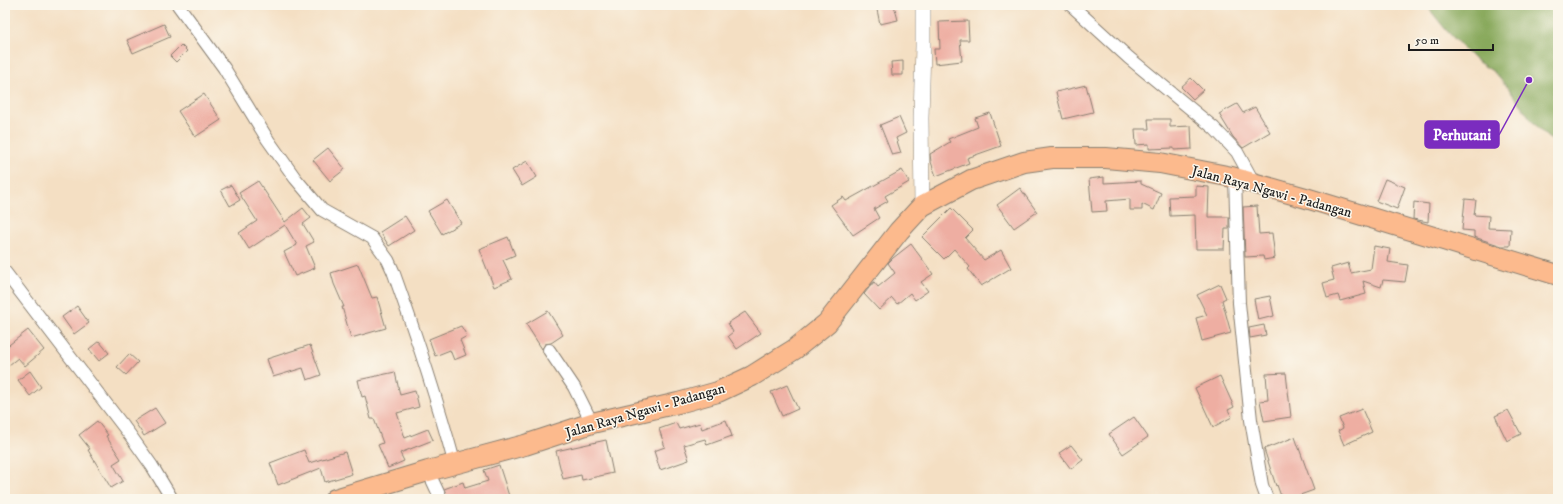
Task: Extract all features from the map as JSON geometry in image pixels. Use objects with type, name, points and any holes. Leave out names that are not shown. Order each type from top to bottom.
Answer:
[{"type":"highway","name":"Jalan Raya Ngawi - Padangan","points":[[335,499],[428,471],[525,445],[592,423],[718,392],[752,376],[795,349],[827,323],[895,236],[922,206],[971,180],[1024,162],[1052,158],[1085,157],[1133,160],[1160,163],[1235,178],[1558,275]]},
{"type":"street","points":[[178,5],[224,68],[268,140],[295,178],[322,210],[372,238],[388,260],[423,355],[455,465]]},
{"type":"street","points":[[922,206],[921,118],[923,5]]},
{"type":"street","points":[[1071,5],[1129,58],[1214,128],[1237,152],[1254,183]]},
{"type":"street","points":[[1235,178],[1240,303],[1251,420],[1262,485],[1267,499]]},
{"type":"street","points":[[5,272],[130,435],[152,466],[172,499]]},
{"type":"street","points":[[549,350],[574,387],[592,423]]},
{"type":"street","points":[[428,471],[441,499]]},
{"type":"green space","points":[[1426,5],[1558,5],[1558,144],[1547,137],[1533,122],[1494,72],[1475,60],[1446,30]]},
{"type":"building","points":[[876,5],[894,5],[898,20],[880,24]]},
{"type":"building","points":[[968,21],[969,40],[960,40],[962,61],[935,64],[934,49],[940,49],[939,22]]},
{"type":"building","points":[[164,24],[170,37],[133,53],[127,40]]},
{"type":"building","points":[[181,45],[187,51],[176,62],[170,56]]},
{"type":"building","points":[[903,61],[903,75],[892,75],[891,62]]},
{"type":"building","points":[[1191,78],[1203,90],[1193,99],[1181,87]]},
{"type":"building","points":[[1086,85],[1093,112],[1063,119],[1056,92]]},
{"type":"building","points":[[204,94],[221,120],[195,137],[178,111]]},
{"type":"building","points":[[1237,104],[1243,113],[1255,107],[1270,132],[1243,148],[1233,137],[1219,114]]},
{"type":"building","points":[[990,113],[1001,146],[967,158],[969,163],[936,176],[930,154],[950,142],[948,139],[978,127],[975,118]]},
{"type":"building","points":[[899,117],[906,133],[896,138],[901,153],[892,155],[880,125]]},
{"type":"building","points":[[1148,119],[1170,119],[1170,127],[1191,126],[1192,149],[1149,149],[1149,144],[1136,145],[1135,129],[1149,129]]},
{"type":"building","points":[[328,148],[345,169],[330,181],[313,160]]},
{"type":"building","points":[[527,161],[537,177],[522,186],[512,170]]},
{"type":"building","points":[[902,170],[909,182],[885,196],[888,201],[874,209],[879,218],[853,235],[831,205],[843,197],[846,201]]},
{"type":"building","points":[[1104,177],[1104,183],[1141,181],[1141,184],[1161,193],[1154,210],[1142,204],[1142,210],[1130,210],[1130,199],[1106,201],[1107,211],[1092,212],[1089,179]]},
{"type":"building","points":[[1385,179],[1405,187],[1397,209],[1376,201]]},
{"type":"building","points":[[258,181],[285,222],[303,208],[311,218],[303,224],[314,242],[306,246],[315,268],[295,276],[284,252],[297,245],[285,225],[249,249],[239,233],[257,221],[239,193]]},
{"type":"building","points":[[231,185],[240,200],[230,206],[221,190]]},
{"type":"building","points":[[1196,186],[1209,187],[1208,217],[1229,217],[1229,229],[1225,229],[1224,249],[1196,249],[1195,215],[1170,216],[1169,197],[1196,196]]},
{"type":"building","points":[[1020,188],[1037,212],[1014,228],[997,205]]},
{"type":"building","points":[[1465,199],[1476,200],[1474,215],[1489,216],[1488,228],[1511,229],[1510,246],[1502,246],[1474,237],[1474,231],[1462,230]]},
{"type":"building","points":[[447,200],[461,223],[442,234],[428,211]]},
{"type":"building","points":[[1414,202],[1429,204],[1428,222],[1413,219]]},
{"type":"building","points":[[1257,206],[1259,234],[1272,233],[1275,258],[1264,260],[1263,256],[1245,257],[1243,207]]},
{"type":"building","points":[[951,208],[973,230],[965,238],[984,260],[1001,250],[1011,268],[981,286],[968,269],[970,267],[954,249],[944,259],[922,237]]},
{"type":"building","points":[[405,216],[414,230],[389,246],[380,232]]},
{"type":"building","points":[[508,237],[515,255],[503,260],[512,279],[494,287],[479,249]]},
{"type":"building","points":[[911,244],[933,274],[921,282],[928,291],[915,300],[910,293],[897,304],[892,298],[879,310],[864,294],[874,282],[878,287],[895,273],[888,263]]},
{"type":"building","points":[[1374,246],[1390,249],[1388,262],[1408,265],[1405,282],[1383,280],[1381,287],[1363,281],[1366,294],[1340,301],[1338,295],[1327,298],[1323,283],[1334,280],[1331,268],[1348,263],[1351,273],[1371,269]]},
{"type":"building","points":[[358,264],[372,298],[377,297],[386,328],[351,338],[342,307],[344,307],[331,273]]},
{"type":"building","points":[[1220,284],[1226,298],[1222,300],[1231,333],[1202,341],[1196,318],[1207,315],[1197,295]]},
{"type":"building","points":[[1270,296],[1274,316],[1258,320],[1254,299]]},
{"type":"building","points":[[77,306],[89,323],[74,334],[62,317]]},
{"type":"building","points":[[548,311],[563,335],[551,343],[545,344],[542,349],[526,324]]},
{"type":"building","points":[[745,312],[761,333],[737,349],[728,336],[733,332],[728,323]]},
{"type":"building","points":[[1264,325],[1266,335],[1250,338],[1249,328]]},
{"type":"building","points":[[461,326],[467,336],[460,340],[466,355],[454,360],[450,350],[435,356],[429,339]]},
{"type":"building","points":[[28,330],[44,350],[25,366],[18,358],[5,368],[5,348]]},
{"type":"building","points":[[99,341],[109,353],[99,361],[89,349]]},
{"type":"building","points":[[310,345],[321,375],[307,380],[303,368],[273,377],[267,359]]},
{"type":"building","points":[[129,354],[138,362],[126,375],[117,367]]},
{"type":"building","points":[[30,371],[41,387],[30,396],[18,380]]},
{"type":"building","points":[[395,372],[400,395],[415,391],[419,407],[397,413],[405,438],[428,429],[433,440],[400,453],[404,461],[388,468],[378,445],[383,443],[374,419],[371,419],[365,396],[362,397],[358,380]]},
{"type":"building","points":[[1286,373],[1291,417],[1264,421],[1260,401],[1268,400],[1266,374]]},
{"type":"building","points":[[1220,376],[1234,407],[1228,410],[1232,417],[1213,427],[1195,388]]},
{"type":"building","points":[[787,385],[798,409],[782,416],[771,392]]},
{"type":"building","points":[[155,408],[165,423],[144,436],[134,421]]},
{"type":"building","points":[[1362,409],[1372,432],[1344,445],[1338,431],[1343,428],[1339,418]]},
{"type":"building","points":[[1508,410],[1521,434],[1507,441],[1495,416]]},
{"type":"building","points":[[1134,417],[1148,437],[1123,454],[1109,434]]},
{"type":"building","points":[[726,420],[732,436],[707,445],[705,439],[684,445],[689,460],[660,470],[654,451],[665,447],[659,429],[676,423],[679,429],[700,423],[702,429]]},
{"type":"building","points":[[97,421],[108,435],[106,436],[121,459],[113,464],[123,481],[111,488],[88,450],[90,449],[79,435]]},
{"type":"building","points":[[1295,437],[1314,490],[1289,499],[1282,499],[1277,485],[1276,486],[1264,449]]},
{"type":"building","points":[[606,440],[613,473],[582,480],[581,475],[563,479],[556,451]]},
{"type":"building","points":[[1071,445],[1083,460],[1071,469],[1059,453]]},
{"type":"building","points":[[304,450],[309,463],[345,452],[352,474],[325,482],[321,468],[278,485],[270,463]]},
{"type":"building","points":[[499,465],[510,499],[448,499],[444,489],[463,482],[465,488],[488,481],[484,470]]},
{"type":"place","name":"Perhutani","points":[[1529,80]]}]
